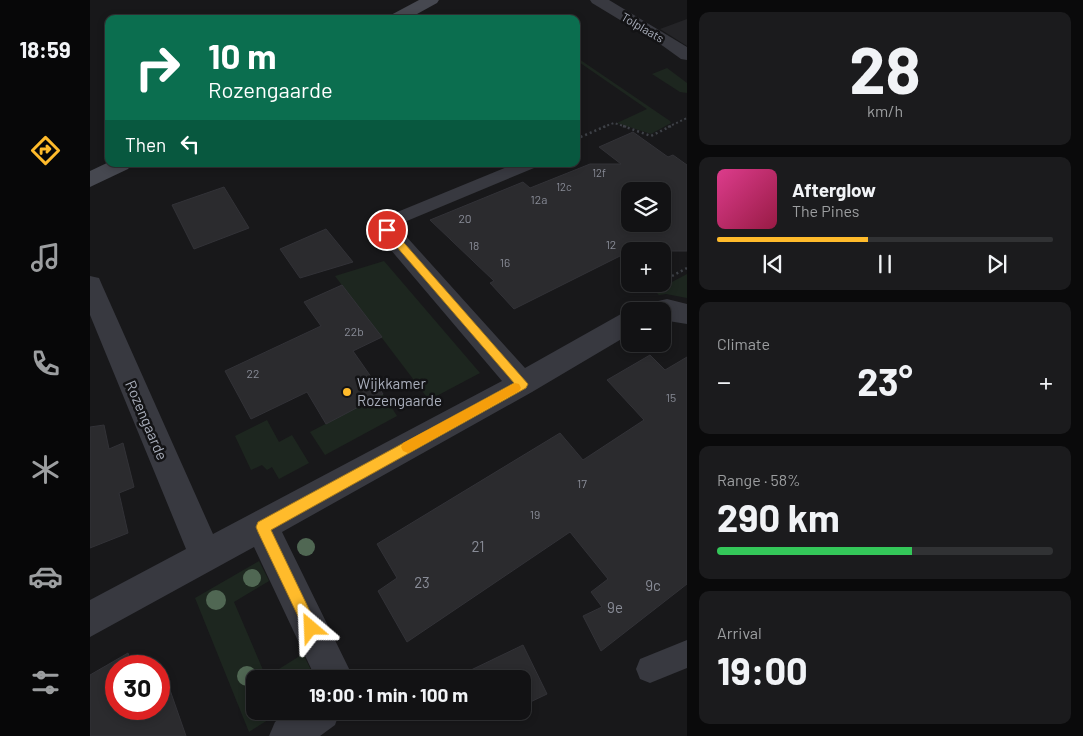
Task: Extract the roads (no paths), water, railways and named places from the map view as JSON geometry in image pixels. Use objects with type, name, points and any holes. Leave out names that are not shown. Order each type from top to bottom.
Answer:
[{"type":"street","points":[[403,15],[431,0]]},
{"type":"street","name":"Tolplaats","points":[[598,0],[669,42],[687,56]]},
{"type":"street","points":[[90,180],[115,167]]},
{"type":"street","points":[[387,230],[522,384]]},
{"type":"street","name":"Rozengaarde","points":[[90,285],[205,555]]},
{"type":"street","points":[[671,310],[687,314]]},
{"type":"street","points":[[90,620],[205,555],[262,527],[522,384],[621,326]]},
{"type":"street","points":[[262,527],[331,670]]},
{"type":"street","points":[[289,736],[309,720]]},
{"type":"lane","points":[[387,230],[396,219],[521,167]]},
{"type":"lane","points":[[650,669],[687,654]]},
{"type":"place","name":"Wijkkamer Rozengaarde","points":[[347,392]]}]
